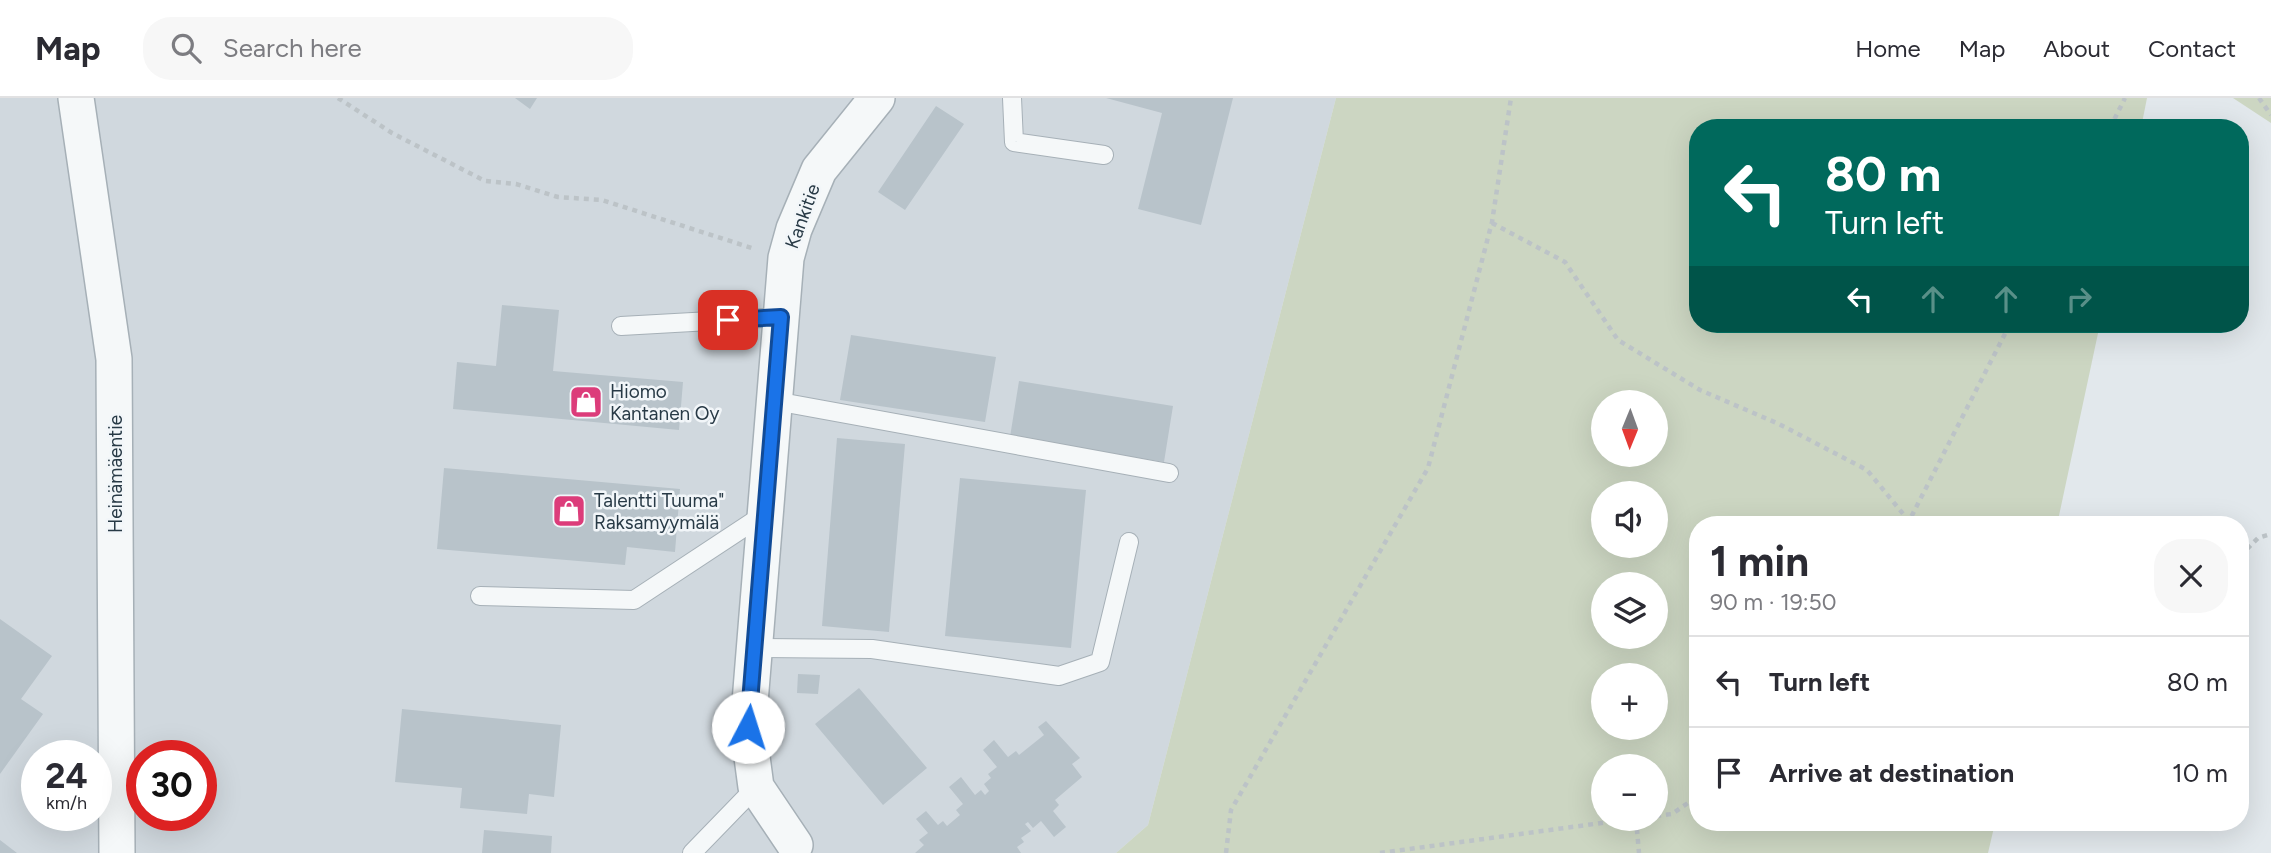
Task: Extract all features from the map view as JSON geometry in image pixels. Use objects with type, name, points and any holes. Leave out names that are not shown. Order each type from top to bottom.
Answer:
[{"type":"street","name":"Heinämäentie","points":[[76,98],[114,359],[117,853]]},
{"type":"street","name":"Kankitie","points":[[795,845],[757,787],[748,727],[786,258],[794,229],[819,170],[877,98]]},
{"type":"lane","points":[[1012,98],[1014,142],[1104,156]]},
{"type":"lane","points":[[621,326],[781,317]]},
{"type":"lane","points":[[775,401],[1169,473]]},
{"type":"lane","points":[[480,596],[634,600],[766,513]]},
{"type":"lane","points":[[755,648],[872,649],[1059,676],[1100,662],[1129,542]]},
{"type":"lane","points":[[692,853],[757,787]]},
{"type":"path","points":[[338,98],[392,133],[485,181],[516,184],[558,197],[602,200],[786,258]]},
{"type":"path","points":[[1226,853],[1231,810],[1428,468],[1492,222],[1511,98]]},
{"type":"path","points":[[2114,119],[2125,98]]},
{"type":"path","points":[[2259,98],[2271,115]]},
{"type":"path","points":[[1492,222],[1565,262],[1618,340],[1700,390],[1779,424],[1867,470],[1903,516]]},
{"type":"path","points":[[1912,516],[2005,333]]},
{"type":"path","points":[[2249,547],[2258,538],[2271,534]]},
{"type":"path","points":[[1668,814],[1689,802]]},
{"type":"path","points":[[1380,853],[1591,825]]},
{"type":"path","points":[[1636,831],[1639,853]]},
{"type":"shaded area","points":[[0,98],[1336,98],[1148,825],[1116,853],[0,853]]},
{"type":"green space","points":[[1336,98],[2147,98],[2143,119],[1689,119],[1689,333],[2098,333],[2059,516],[1689,516],[1689,831],[1993,831],[1988,853],[1116,853],[1148,825]]},
{"type":"green space","points":[[2233,98],[2271,98],[2271,123]]},
{"type":"building","points":[[515,98],[537,98],[530,109]]},
{"type":"building","points":[[1106,98],[1233,98],[1201,225],[1138,209],[1162,113]]},
{"type":"building","points":[[936,106],[964,124],[905,210],[878,192]]},
{"type":"building","points":[[502,305],[559,310],[553,371],[683,382],[679,430],[453,409],[457,362],[496,366]]},
{"type":"building","points":[[851,335],[996,357],[985,422],[840,400]]},
{"type":"building","points":[[1019,381],[1173,406],[1164,462],[1010,437]]},
{"type":"building","points":[[837,438],[905,444],[889,632],[822,626]]},
{"type":"building","points":[[444,468],[680,489],[675,552],[627,547],[625,565],[437,549]]},
{"type":"building","points":[[960,478],[1086,490],[1071,648],[945,636]]},
{"type":"building","points":[[0,619],[52,656],[21,699],[43,714],[24,740],[21,740],[21,745],[0,774]]},
{"type":"building","points":[[798,674],[820,675],[818,694],[797,693]]},
{"type":"building","points":[[859,688],[927,768],[883,805],[815,724]]},
{"type":"building","points":[[402,709],[561,725],[554,797],[529,794],[527,814],[460,808],[462,788],[395,782]]},
{"type":"building","points":[[1046,721],[1080,758],[1072,764],[1082,777],[1055,800],[1059,805],[1053,811],[1066,827],[1054,837],[1041,821],[1033,828],[1028,822],[1025,824],[1031,831],[1021,838],[1024,842],[1017,847],[1021,853],[915,853],[924,845],[919,840],[928,833],[916,819],[926,811],[938,825],[943,821],[947,826],[960,815],[956,810],[963,804],[949,787],[961,777],[975,795],[981,790],[985,795],[989,791],[984,784],[991,778],[988,774],[997,767],[983,750],[994,740],[1008,757],[1016,751],[1019,755],[1044,735],[1038,727]]},
{"type":"building","points":[[484,830],[552,836],[551,853],[482,853]]},
{"type":"building","points":[[0,840],[17,853],[0,853]]},
{"type":"place","name":"Hiomo Kantanen Oy","points":[[586,402]]},
{"type":"place","name":"Talentti Tuuma\" Raksamyymälä","points":[[569,511]]},
{"type":"route","points":[[728,320],[781,317],[748,727]]}]
